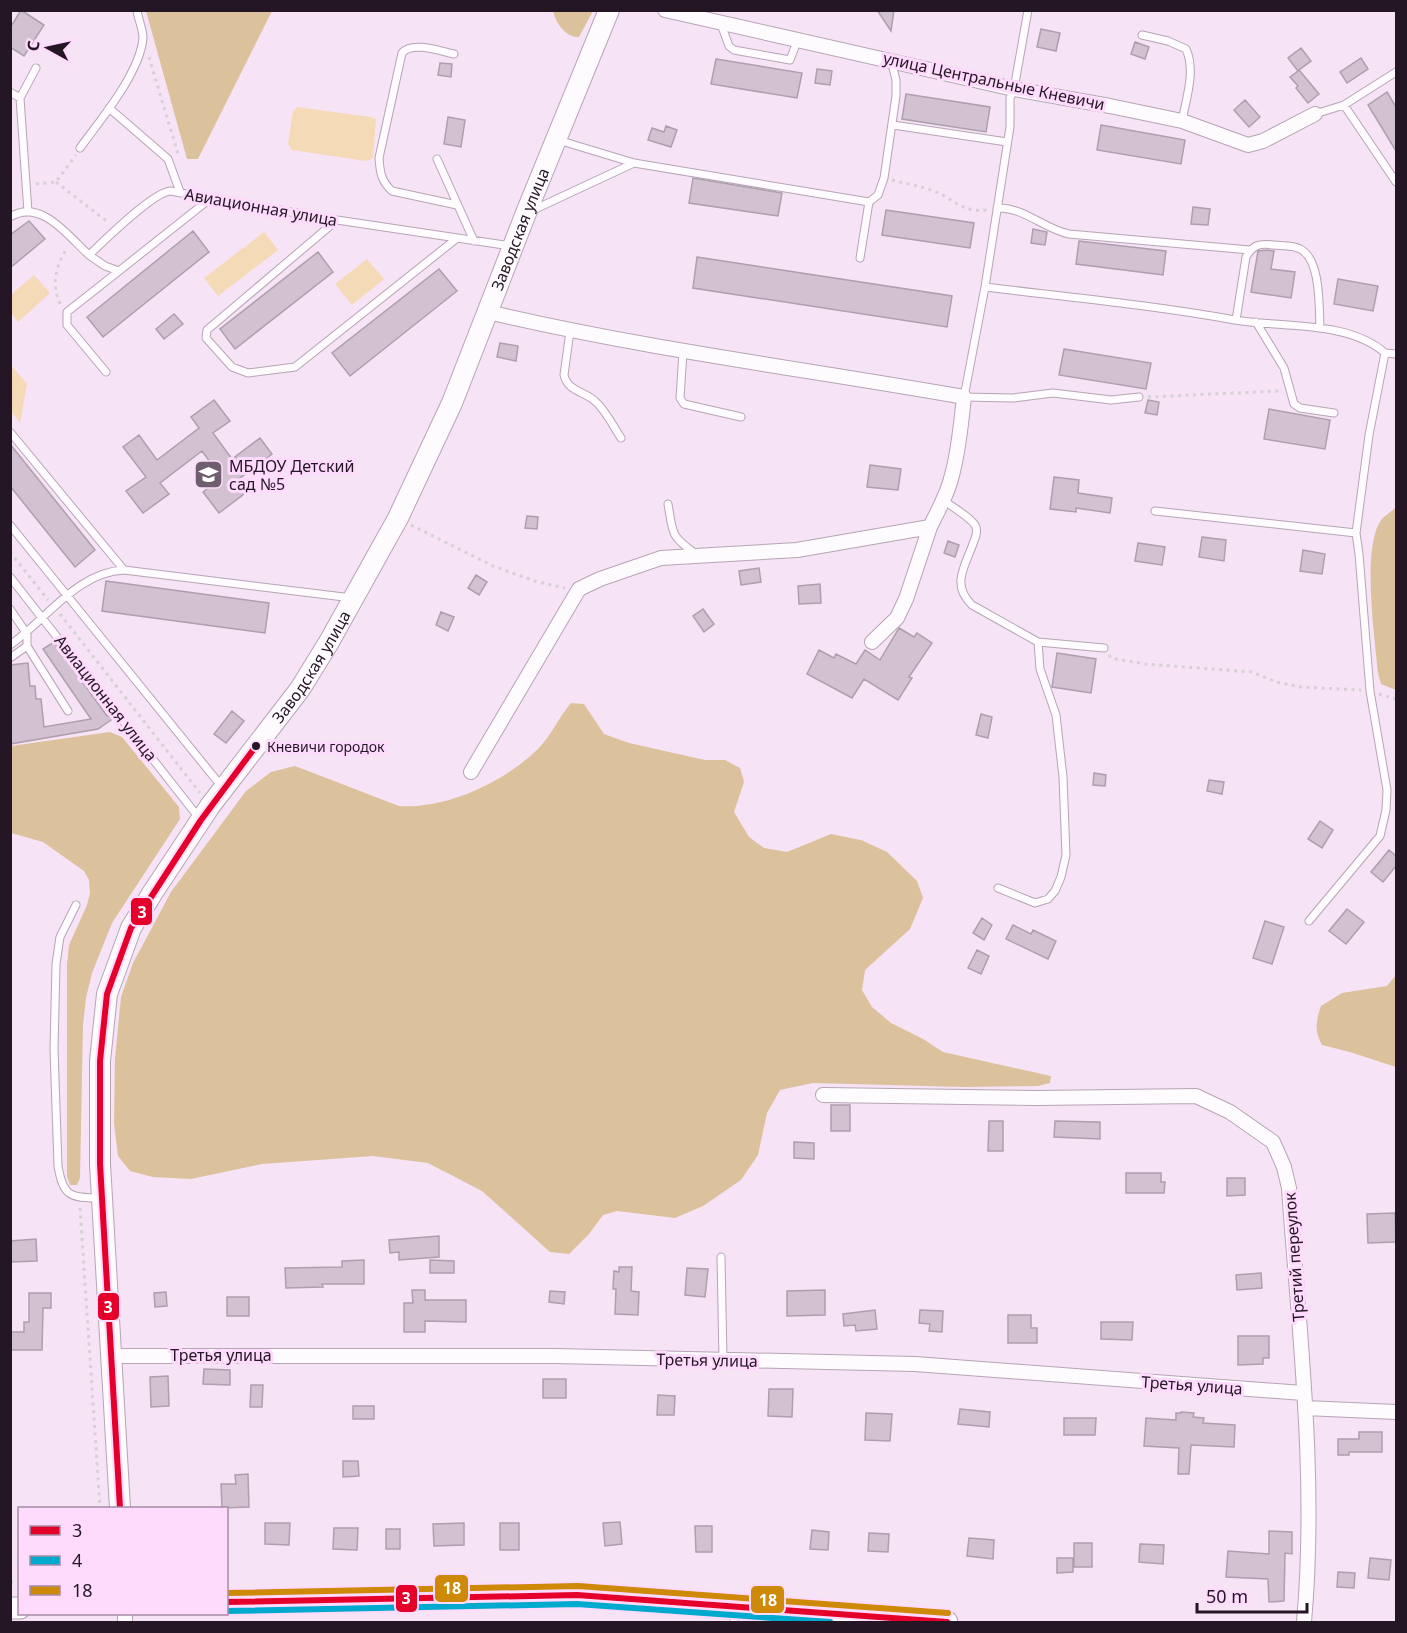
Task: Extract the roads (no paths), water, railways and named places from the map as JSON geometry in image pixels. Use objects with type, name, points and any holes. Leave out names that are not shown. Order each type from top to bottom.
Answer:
[{"type":"main road","points":[[228,1602],[577,1595],[734,1614],[947,1623]]},
{"type":"street","name":"Заводская улица","points":[[120,1507],[102,1198],[100,1061],[107,994],[131,928],[206,813],[300,689],[398,518],[452,403],[609,10]]},
{"type":"street","name":"улица Центральные Кневичи","points":[[665,10],[1014,89],[1182,121],[1248,145],[1263,141],[1315,114]]},
{"type":"street","points":[[488,312],[570,331],[684,352],[964,397],[960,438],[952,477],[944,500],[930,527],[906,599],[897,618],[872,642]]},
{"type":"street","points":[[471,772],[579,589],[600,579],[661,558],[798,550],[930,527]]},
{"type":"street","name":"Третий переулок","points":[[823,1095],[1037,1098],[1196,1096],[1230,1112],[1273,1142],[1287,1178],[1290,1200],[1305,1408],[1309,1515],[1308,1580],[1304,1623]]},
{"type":"street","name":"Третья улица","points":[[110,1356],[555,1356],[915,1364],[1303,1393]]},
{"type":"street","points":[[1305,1408],[1396,1412]]},
{"type":"lane","points":[[81,148],[136,64],[143,36],[137,10]]},
{"type":"lane","points":[[1028,10],[1014,89],[1010,98],[1010,127],[985,287],[964,397],[1013,398],[1053,393],[1111,400],[1139,398]]},
{"type":"lane","points":[[721,24],[729,46],[738,52],[790,60],[798,39]]},
{"type":"lane","points":[[1142,34],[1180,45],[1186,49],[1189,56],[1190,81],[1182,121]]},
{"type":"lane","points":[[454,54],[413,47],[402,53],[379,158],[380,173],[384,184],[392,191],[457,205]]},
{"type":"lane","points":[[860,258],[869,202],[878,195],[884,178],[893,124],[896,86],[890,60]]},
{"type":"lane","points":[[28,212],[20,98],[36,68]]},
{"type":"lane","points":[[1315,114],[1344,105],[1396,72]]},
{"type":"lane","points":[[10,92],[20,98]]},
{"type":"lane","points":[[1344,105],[1396,182]]},
{"type":"lane","points":[[109,108],[168,159],[180,192]]},
{"type":"lane","points":[[893,124],[1007,142]]},
{"type":"lane","points":[[556,140],[634,163],[869,202]]},
{"type":"lane","points":[[437,159],[474,241]]},
{"type":"lane","points":[[526,213],[634,163]]},
{"type":"lane","name":"Авиационная улица","points":[[89,255],[165,191],[514,247]]},
{"type":"lane","points":[[106,372],[67,325],[67,312],[211,198]]},
{"type":"lane","points":[[997,208],[1013,209],[1053,230],[1069,234],[1250,249],[1261,243],[1302,250],[1310,257],[1315,269],[1320,328]]},
{"type":"lane","points":[[10,217],[28,212],[44,215],[89,255],[105,266],[119,271]]},
{"type":"lane","points":[[336,220],[207,330],[206,338],[231,367],[248,373],[295,367],[456,239]]},
{"type":"lane","points":[[1236,320],[1246,257],[1250,249]]},
{"type":"lane","points":[[985,287],[1236,320],[1320,328],[1370,342],[1385,353],[1396,354]]},
{"type":"lane","points":[[1256,322],[1284,368],[1294,404],[1300,408],[1334,413]]},
{"type":"lane","points":[[570,331],[565,381],[574,390],[586,394],[595,401],[621,438]]},
{"type":"lane","points":[[684,352],[681,402],[741,417]]},
{"type":"lane","points":[[1309,921],[1380,836],[1385,818],[1387,790],[1370,691],[1356,533],[1385,353]]},
{"type":"lane","points":[[10,432],[124,570]]},
{"type":"lane","points":[[944,500],[976,527],[976,536],[960,588],[964,597],[972,605],[1038,642],[1104,648]]},
{"type":"lane","points":[[668,504],[673,533],[677,539],[698,555]]},
{"type":"lane","points":[[1155,511],[1356,533]]},
{"type":"lane","points":[[10,525],[224,789]]},
{"type":"lane","points":[[10,645],[27,634],[67,595],[98,574],[112,570],[354,598]]},
{"type":"lane","name":"Авиационная улица","points":[[10,577],[206,813]]},
{"type":"lane","points":[[10,609],[27,634],[27,646],[68,711]]},
{"type":"lane","points":[[998,888],[1035,903],[1042,902],[1055,891],[1066,855],[1063,777],[1056,715],[1040,669],[1038,642]]},
{"type":"lane","points":[[10,658],[27,646]]},
{"type":"lane","points":[[76,905],[60,937],[56,964],[54,1049],[60,1180],[65,1190],[72,1196],[102,1198]]},
{"type":"lane","points":[[721,1257],[723,1360]]},
{"type":"place","name":"МБДОУ Детский сад №5","points":[[208,475]]},
{"type":"place","name":"Кневичи городок","points":[[256,746]]}]
